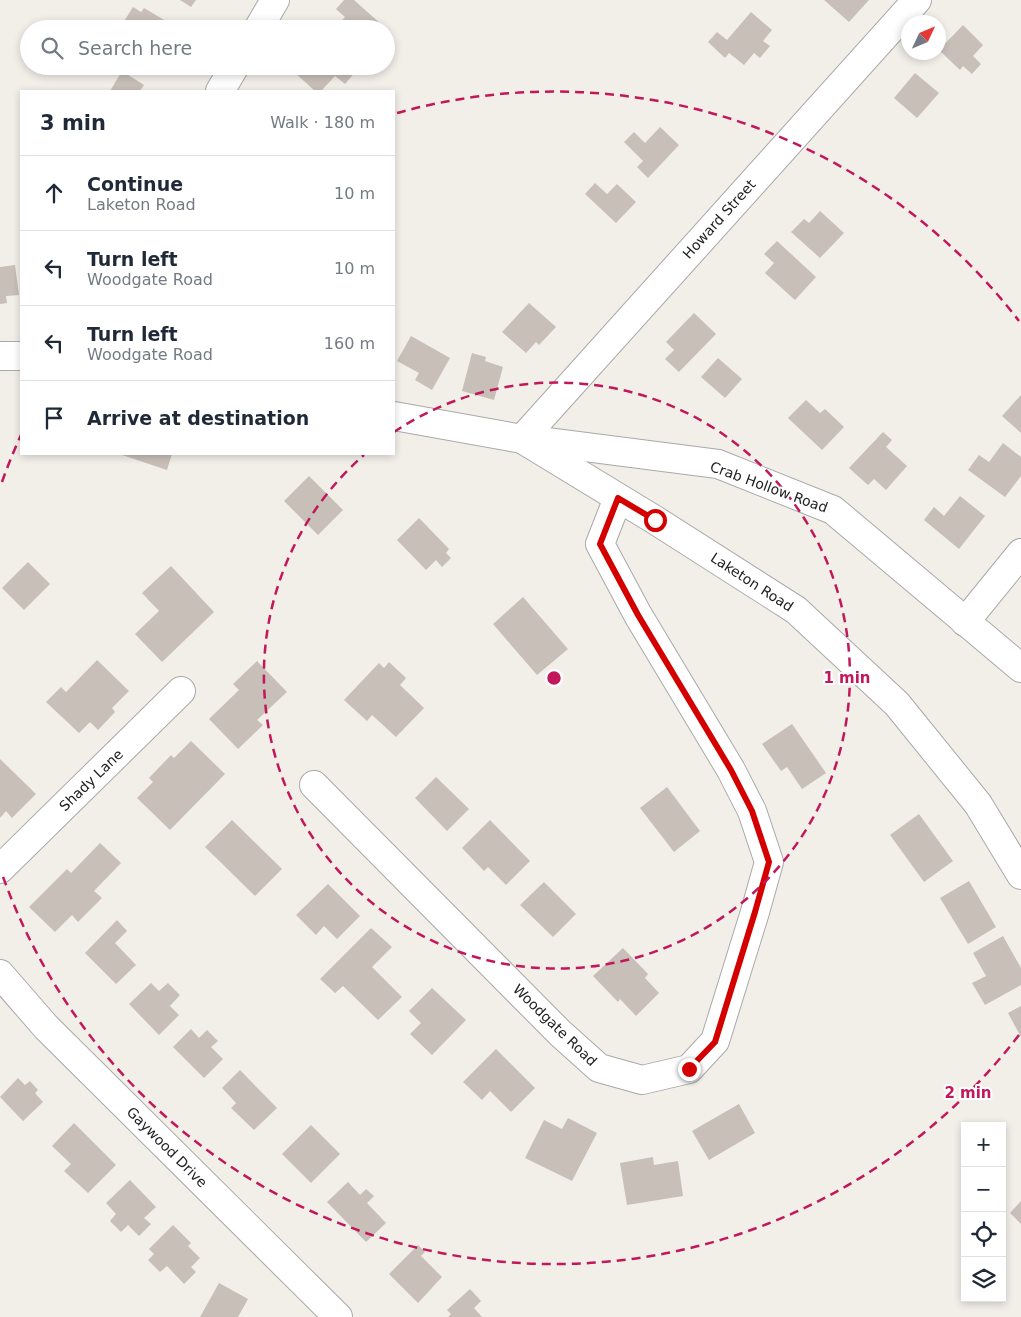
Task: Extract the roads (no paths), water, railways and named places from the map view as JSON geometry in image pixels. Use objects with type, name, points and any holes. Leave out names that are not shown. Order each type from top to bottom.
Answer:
[{"type":"street","points":[[263,20],[275,0]]},
{"type":"street","name":"Howard Street","points":[[522,439],[917,0]]},
{"type":"street","points":[[221,90],[230,75]]},
{"type":"street","points":[[0,356],[20,356]]},
{"type":"street","name":"Laketon Road","points":[[395,416],[522,439],[796,610],[890,697],[978,804],[1021,875]]},
{"type":"street","name":"Crab Hollow Road","points":[[522,439],[718,464],[833,510],[1021,668]]},
{"type":"street","name":"Woodgate Road","points":[[314,785],[560,1033],[599,1068],[642,1080],[689,1069],[715,1042],[769,862],[752,811],[731,770],[638,615],[600,544],[618,498]]},
{"type":"street","points":[[965,622],[1021,553]]},
{"type":"street","name":"Shady Lane","points":[[0,869],[181,691]]},
{"type":"street","name":"Gaywood Drive","points":[[0,974],[46,1027],[335,1316]]}]
